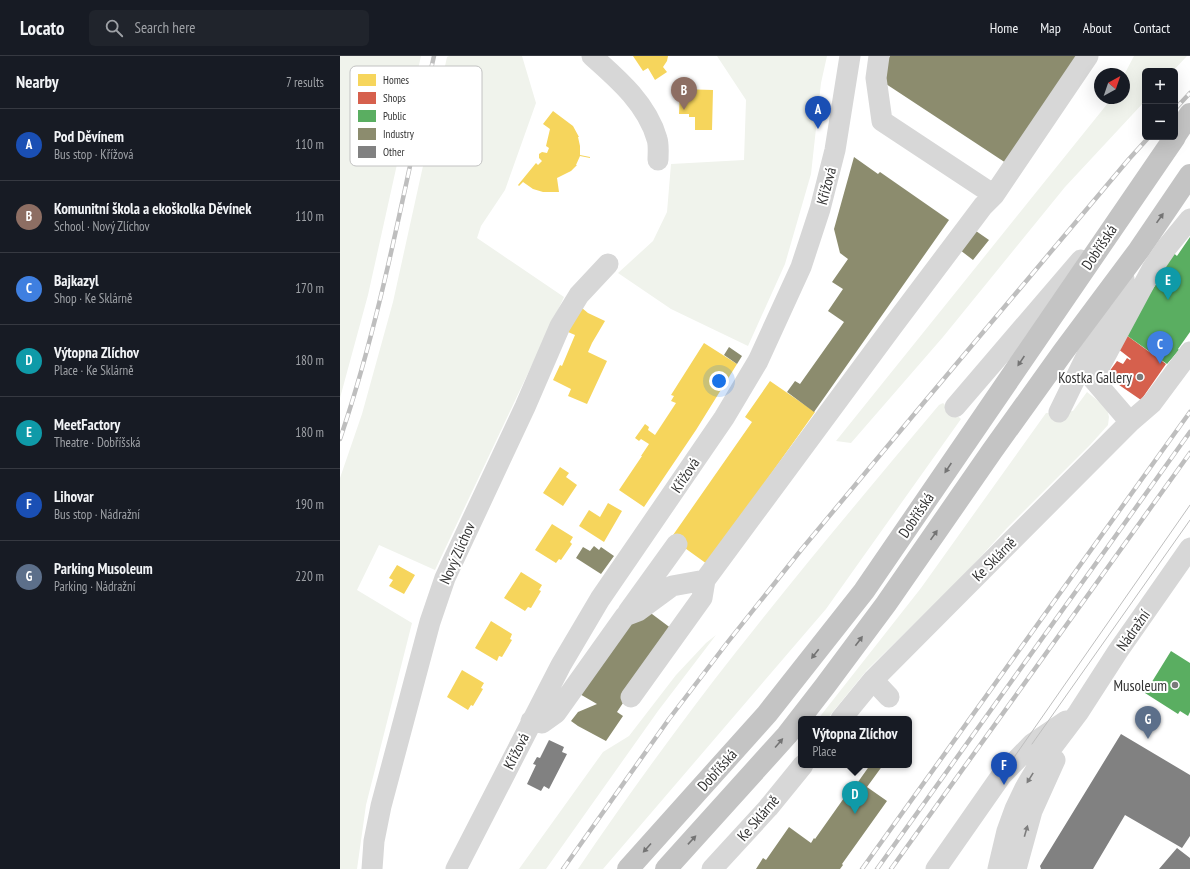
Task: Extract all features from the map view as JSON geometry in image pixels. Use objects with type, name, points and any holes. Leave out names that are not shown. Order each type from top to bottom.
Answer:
[{"type":"highway","name":"Dobříšská","points":[[1178,132],[1190,114]]},
{"type":"highway","name":"Dobříšská","points":[[628,869],[767,714],[864,590],[1173,140]]},
{"type":"highway","name":"Dobříšská","points":[[802,716],[886,604],[992,451],[1049,371],[1139,250],[1190,175]]},
{"type":"highway","name":"Dobříšská","points":[[666,869],[787,735],[798,721]]},
{"type":"street","points":[[592,56],[621,82],[642,107],[651,121],[657,140],[658,160]]},
{"type":"street","name":"Křížová","points":[[456,869],[560,665],[600,599],[724,418],[758,362],[801,267],[820,209],[835,150],[850,56]]},
{"type":"street","points":[[879,56],[876,78],[882,121],[994,195]]},
{"type":"street","points":[[631,697],[702,598],[705,580],[892,327],[983,206],[994,195],[1088,56]]},
{"type":"street","points":[[955,407],[1131,201]]},
{"type":"street","points":[[1130,422],[1093,379],[1152,269],[1167,247],[1190,219]]},
{"type":"street","points":[[1059,412],[1139,250]]},
{"type":"street","name":"Nový Zlíchov","points":[[372,869],[374,842],[381,806],[430,622],[445,578],[525,407],[560,326],[579,295],[608,264]]},
{"type":"street","name":"Ke Sklárně","points":[[843,716],[873,680],[1130,422],[1152,403],[1190,352]]},
{"type":"street","points":[[531,722],[542,723],[556,713],[677,544]]},
{"type":"street","name":"Nádražní","points":[[998,869],[1007,830],[1024,788],[1038,766],[1078,713],[1118,651],[1190,548]]},
{"type":"street","points":[[625,616],[638,611],[672,586],[705,580]]},
{"type":"street","points":[[873,680],[889,697]]},
{"type":"street","points":[[936,869],[1001,776],[1032,744],[1078,713]]},
{"type":"street","name":"Nádražní","points":[[1016,869],[1032,811],[1078,713]]},
{"type":"street","points":[[945,869],[1032,744]]},
{"type":"street","name":"Ke Sklárně","points":[[712,869],[768,808],[801,768]]},
{"type":"shaded area","points":[[340,56],[421,56],[419,66],[350,66],[350,166],[397,166],[368,295],[340,398]]},
{"type":"shaded area","points":[[522,56],[536,103],[505,190],[481,226],[477,238],[564,297],[435,570],[379,545],[357,590],[412,623],[366,805],[357,869],[340,869],[340,478],[362,414],[393,302],[423,166],[482,166],[482,66],[445,66],[447,57]]},
{"type":"shaded area","points":[[717,56],[827,56],[821,83],[811,174],[785,264],[748,346],[671,309],[618,273],[653,241],[667,212],[671,164],[744,160],[746,100]]},
{"type":"shaded area","points":[[1134,56],[1187,56],[1176,68],[1142,68],[1142,104],[1065,187],[943,337],[851,443],[836,441],[1107,104],[1130,104],[1130,68],[1128,68]]},
{"type":"shaded area","points":[[1087,392],[1107,408],[1109,417],[1108,425],[1007,528],[961,578],[867,670],[829,716],[820,716],[921,588],[1046,413],[1073,411]]},
{"type":"shaded area","points":[[943,403],[961,419],[826,609],[603,869],[578,869],[655,759],[736,652],[862,497],[939,405]]},
{"type":"shaded area","points":[[716,635],[658,711],[546,869],[519,869],[603,752],[629,736],[676,675],[706,643]]},
{"type":"building: Homes","points":[[633,56],[668,56],[663,67],[667,72],[655,80],[648,68],[643,71]]},
{"type":"building: Homes","points":[[680,89],[713,90],[712,130],[695,130],[695,117],[689,117],[689,114],[679,114]]},
{"type":"building: Homes","points":[[553,111],[573,126],[579,137],[580,155],[590,158],[580,156],[577,165],[571,171],[557,178],[559,192],[543,192],[533,189],[523,182],[519,186],[518,185],[536,163],[538,165],[542,161],[539,158],[539,154],[542,152],[547,153],[549,148],[546,146],[550,129],[543,124]]},
{"type":"building: Homes","points":[[582,308],[588,313],[605,321],[588,352],[607,361],[587,404],[568,396],[571,389],[553,380],[560,365],[562,366],[575,335],[568,332]]},
{"type":"building: Homes","points":[[704,343],[737,364],[696,430],[644,507],[619,490],[649,444],[641,439],[639,441],[635,438],[645,424],[649,427],[648,430],[655,435],[676,403],[671,401],[674,396],[671,395]]},
{"type":"building: Homes","points":[[770,381],[815,412],[707,564],[671,538],[752,422],[745,417]]},
{"type":"building: Homes","points":[[560,467],[569,473],[566,477],[577,485],[563,506],[543,493]]},
{"type":"building: Homes","points":[[608,503],[622,511],[604,542],[579,526],[589,510],[600,517]]},
{"type":"building: Homes","points":[[552,524],[573,537],[570,542],[572,544],[561,560],[559,559],[556,563],[535,550]]},
{"type":"building: Homes","points":[[397,565],[415,575],[404,594],[389,586],[393,580],[389,578]]},
{"type":"building: Homes","points":[[521,572],[542,585],[539,590],[541,591],[531,608],[528,607],[525,611],[504,598]]},
{"type":"building: Homes","points":[[491,621],[512,634],[510,639],[512,640],[502,657],[499,656],[497,661],[475,648]]},
{"type":"building: Homes","points":[[462,670],[484,683],[481,688],[483,689],[473,706],[471,705],[468,710],[447,697]]},
{"type":"building: Shops","points":[[1122,332],[1166,364],[1141,400],[1106,376],[1117,361],[1123,364],[1127,358],[1130,360],[1131,359],[1113,345]]},
{"type":"building: Public","points":[[1190,237],[1190,332],[1178,349],[1179,350],[1167,364],[1122,332],[1162,276],[1155,271],[1170,250],[1177,256]]},
{"type":"building: Public","points":[[1171,651],[1190,663],[1190,712],[1188,716],[1180,711],[1178,714],[1145,693]]},
{"type":"building: Industry","points":[[890,56],[1079,56],[1006,163],[883,82],[885,64]]},
{"type":"building: Industry","points":[[854,157],[878,174],[880,172],[949,220],[814,412],[787,392],[795,381],[800,384],[844,322],[828,311],[843,289],[832,282],[848,259],[840,253],[834,229]]},
{"type":"building: Industry","points":[[976,231],[989,240],[973,260],[960,250]]},
{"type":"building: Industry","points":[[729,347],[742,356],[737,364],[724,355]]},
{"type":"building: Industry","points":[[594,546],[599,550],[601,547],[614,556],[601,574],[576,558],[583,547],[590,551]]},
{"type":"building: Industry","points":[[648,611],[672,629],[617,712],[623,716],[606,741],[571,721],[578,712],[597,704],[578,693],[635,618]]},
{"type":"building: Industry","points":[[868,768],[881,768],[867,787],[887,801],[840,869],[756,869],[763,858],[766,860],[789,827],[811,843],[856,781],[858,782]]},
{"type":"building: Other","points":[[1121,734],[1190,775],[1190,836],[1182,848],[1125,815],[1093,869],[1041,869],[1040,866]]},
{"type":"building: Other","points":[[549,740],[564,747],[562,752],[567,754],[549,789],[544,786],[541,791],[527,784],[536,765],[533,764],[537,757],[540,758]]},
{"type":"building: Other","points":[[1177,848],[1190,858],[1190,869],[1159,869]]},
{"type":"tram line","points":[[1001,776],[1190,505]]},
{"type":"tram line","points":[[1032,744],[1190,520]]},
{"type":"railway","points":[[432,66],[434,56]]},
{"type":"railway","points":[[1178,106],[1190,93]]},
{"type":"railway","points":[[563,869],[669,719],[801,550],[1146,140]]},
{"type":"railway","points":[[340,439],[355,392],[381,297],[410,166]]},
{"type":"railway","points":[[862,869],[1190,412]]},
{"type":"railway","points":[[877,869],[1190,432]]},
{"type":"railway","points":[[891,869],[1190,453]]},
{"type":"place","name":"Komunitní škola a ekoškolka Děvínek","points":[[684,110]]},
{"type":"place","name":"Pod Děvínem","points":[[818,129]]},
{"type":"place","name":"MeetFactory","points":[[1168,300]]},
{"type":"place","name":"Bajkazyl","points":[[1160,364]]},
{"type":"place","name":"Kostka Gallery","points":[[1140,377]]},
{"type":"place","name":"Musoleum","points":[[1175,685]]},
{"type":"place","name":"Parking Musoleum","points":[[1148,739]]},
{"type":"place","name":"Lihovar","points":[[1004,785]]},
{"type":"place","name":"Výtopna Zlíchov","points":[[855,814]]}]
